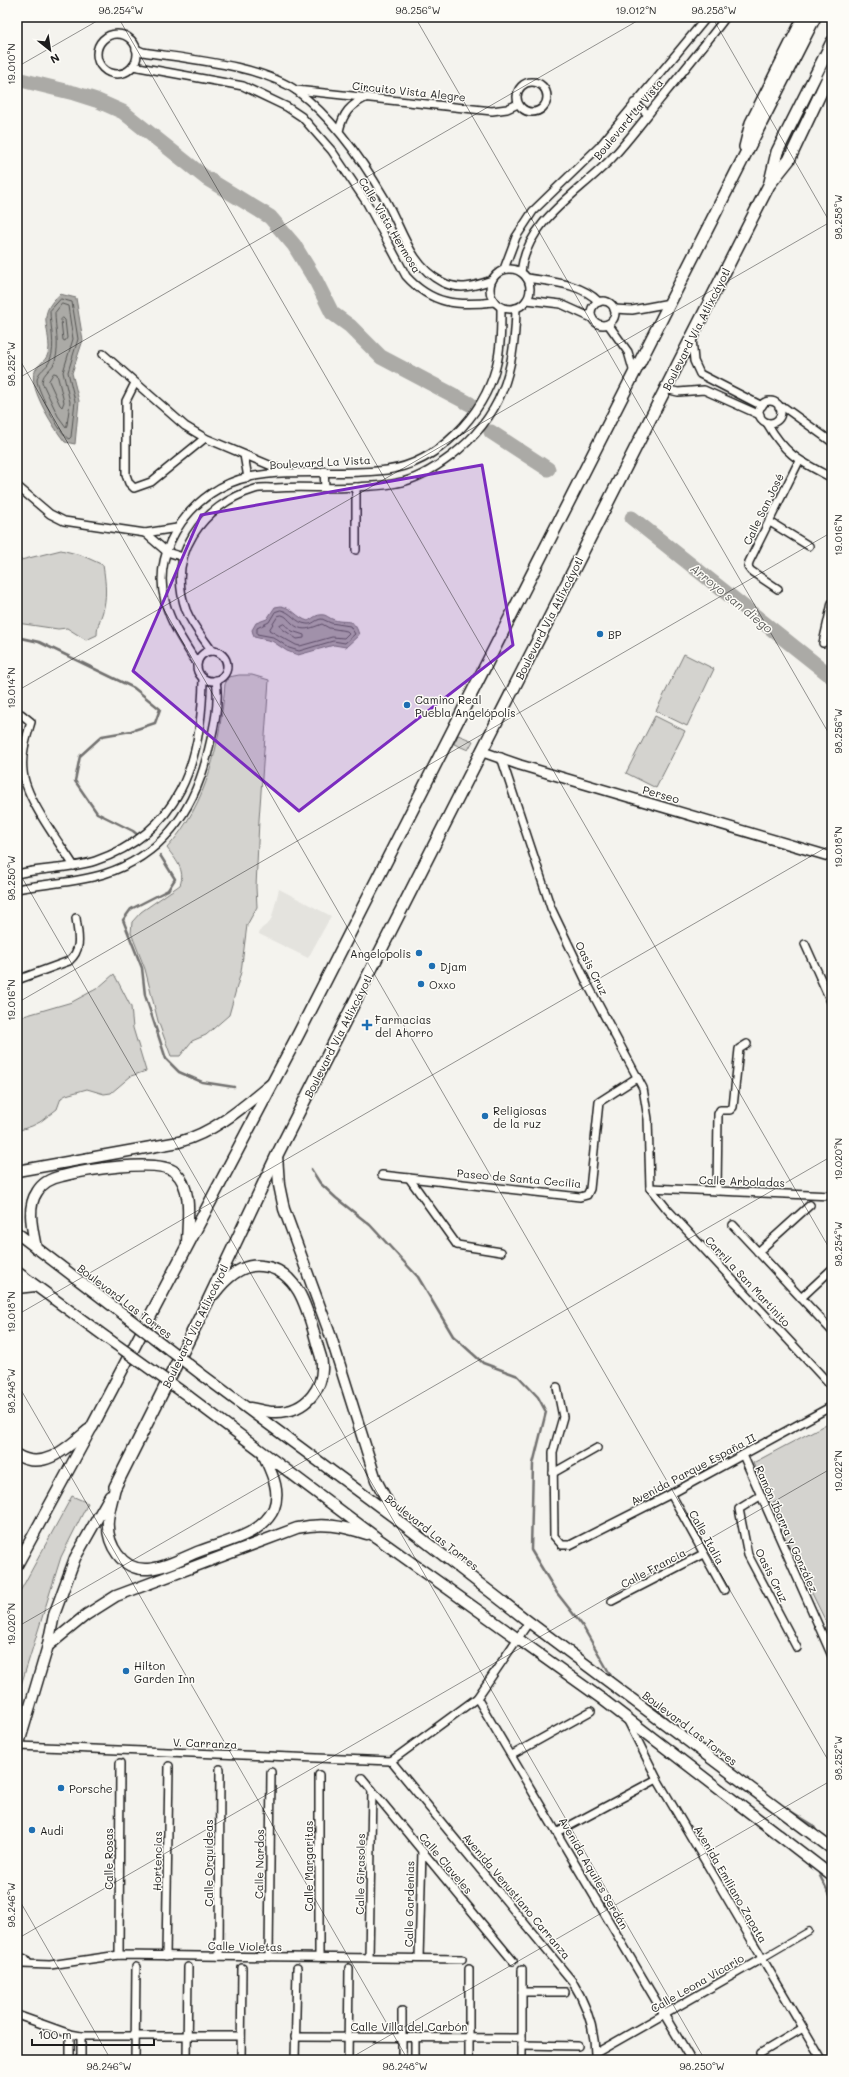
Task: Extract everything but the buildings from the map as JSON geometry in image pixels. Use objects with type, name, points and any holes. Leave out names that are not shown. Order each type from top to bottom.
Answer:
[{"type":"main road","points":[[744,158],[751,123],[804,17]]},
{"type":"main road","points":[[17,1565],[92,1428],[299,1033],[815,17]]},
{"type":"main road","name":"Boulevard Vía Atlixcáyotl","points":[[769,185],[777,152],[832,42]]},
{"type":"main road","name":"Boulevard Vía Atlixcáyotl","points":[[18,1748],[48,1646],[54,1615],[75,1558],[115,1487],[206,1305],[277,1156],[483,752],[511,693],[665,389],[769,185],[789,160],[832,69]]},
{"type":"main road","points":[[17,1171],[178,1142],[196,1137],[224,1122],[271,1084]]},
{"type":"main road","points":[[277,1156],[279,1185],[284,1209],[331,1337],[376,1480],[395,1518]]},
{"type":"main road","points":[[36,1248],[32,1222],[32,1203],[36,1193],[42,1185],[62,1176],[142,1164],[167,1168],[174,1171],[183,1184],[187,1204],[187,1245]]},
{"type":"main road","name":"Boulevard Las Torres","points":[[17,1233],[201,1374],[248,1407],[395,1518],[529,1622],[832,1849]]},
{"type":"main road","points":[[206,1305],[228,1277],[248,1266],[258,1265],[276,1268],[290,1278],[301,1295],[321,1357],[323,1367],[320,1384],[308,1399],[290,1409],[274,1412],[248,1407]]},
{"type":"main road","points":[[17,1272],[188,1396],[263,1454],[377,1538],[518,1637],[626,1717],[832,1876]]},
{"type":"main road","points":[[17,1288],[35,1286]]},
{"type":"main road","points":[[17,1455],[39,1461],[50,1458],[92,1428]]},
{"type":"main road","points":[[115,1487],[108,1520],[110,1538],[117,1554],[130,1566],[139,1569],[157,1568],[247,1533],[263,1523],[274,1508],[276,1499],[274,1480],[263,1454]]},
{"type":"main road","points":[[48,1646],[86,1615],[116,1596],[297,1528],[326,1524],[344,1526],[377,1538]]},
{"type":"street","name":"Boulevard La Vista","points":[[504,270],[516,237],[533,211],[600,146],[634,103],[707,17]]},
{"type":"street","name":"Boulevard La Vista","points":[[521,272],[534,236],[543,222],[554,210],[612,158],[726,17]]},
{"type":"street","points":[[111,34],[121,34],[132,41],[136,48],[136,60],[133,66],[125,72],[116,74],[107,71],[100,65],[96,54],[102,40],[111,34]]},
{"type":"street","name":"Calle Vista Hermosa","points":[[136,48],[143,52],[237,69],[273,78],[296,90],[319,109],[339,131],[385,198],[413,256],[420,266],[443,283],[452,285],[469,288],[492,280]]},
{"type":"street","name":"Calle Vista Hermosa","points":[[133,66],[243,86],[287,107],[302,117],[332,151],[367,203],[406,276],[414,285],[425,293],[448,303],[469,305],[494,302]]},
{"type":"street","points":[[531,81],[538,82],[548,93],[547,101],[544,107],[537,112],[530,112],[523,109],[518,104],[517,96],[519,89],[524,84],[531,81]]},
{"type":"street","name":"Circuito Vista Alegre","points":[[296,90],[492,111],[507,109],[518,104]]},
{"type":"street","points":[[339,131],[346,111],[353,104],[367,97]]},
{"type":"street","points":[[634,103],[648,114]]},
{"type":"street","points":[[513,269],[521,272],[530,285],[530,292],[527,300],[516,308],[508,309],[501,307],[494,302],[490,295],[489,288],[492,280],[497,273],[504,270],[513,269]]},
{"type":"street","points":[[526,278],[568,284],[592,296],[599,302],[608,302],[614,309],[614,318],[608,324],[598,324],[592,318],[561,304],[527,300]]},
{"type":"street","points":[[592,318],[592,309],[599,302]]},
{"type":"street","points":[[614,309],[632,310],[670,303]]},
{"type":"street","name":"Boulevard La Vista","points":[[197,663],[178,633],[165,601],[162,572],[167,552],[177,528],[192,510],[209,494],[227,484],[248,478],[287,473],[388,470],[411,463],[430,453],[450,438],[467,422],[486,394],[496,366],[501,323],[501,307]]},
{"type":"street","name":"Boulevard La Vista","points":[[212,651],[192,623],[186,611],[180,576],[183,557],[191,539],[203,521],[218,506],[256,489],[304,486],[356,487],[397,483],[416,476],[440,464],[466,444],[481,430],[503,393],[509,372],[516,335],[516,308]]},
{"type":"street","points":[[608,324],[628,352],[634,373]]},
{"type":"street","points":[[692,336],[694,362],[700,374],[762,406]]},
{"type":"street","points":[[104,354],[185,426],[205,438],[287,473]]},
{"type":"street","points":[[135,383],[126,401],[126,475],[129,483],[134,488],[151,482],[205,438]]},
{"type":"street","points":[[665,389],[678,392],[704,390],[760,415],[768,423],[784,449],[799,461],[832,478]]},
{"type":"street","points":[[762,406],[771,402],[779,407],[785,408],[832,442]]},
{"type":"street","points":[[760,415],[762,406]]},
{"type":"street","points":[[768,423],[777,420],[780,416],[779,407]]},
{"type":"street","points":[[244,455],[248,478]]},
{"type":"street","name":"Calle San José","points":[[778,589],[751,571],[748,567],[799,461]]},
{"type":"street","points":[[324,471],[325,487]]},
{"type":"street","points":[[17,486],[50,514],[64,521],[145,533],[177,528]]},
{"type":"street","points":[[356,487],[356,550]]},
{"type":"street","points":[[770,522],[809,546]]},
{"type":"street","points":[[145,533],[167,552],[183,557]]},
{"type":"street","points":[[823,643],[830,625],[832,603]]},
{"type":"street","points":[[212,651],[222,655],[227,665],[222,677],[209,681],[203,679],[197,672],[197,663],[202,654],[212,651]]},
{"type":"street","points":[[17,874],[74,866],[94,861],[130,846],[143,837],[170,809],[180,792],[194,757],[201,723],[203,679]]},
{"type":"street","points":[[17,889],[80,880],[104,874],[141,856],[170,833],[192,801],[202,777],[216,716],[216,680]]},
{"type":"street","points":[[17,714],[21,714],[31,722],[23,753],[23,771],[29,794],[74,866]]},
{"type":"street","name":"Perseo","points":[[483,752],[501,757],[520,765],[832,856]]},
{"type":"street","name":"Oasis Cruz","points":[[501,757],[551,908],[588,985],[638,1078],[647,1102],[650,1188]]},
{"type":"street","points":[[17,980],[69,961],[75,956],[79,947],[76,918]]},
{"type":"street","points":[[805,944],[832,1004]]},
{"type":"street","points":[[717,1191],[718,1114],[720,1110],[730,1110],[733,1106],[739,1049],[747,1044]]},
{"type":"street","name":"Paseo de Santa Cecilia","points":[[382,1175],[580,1197],[587,1195],[590,1189],[599,1102],[638,1078]]},
{"type":"street","points":[[409,1178],[457,1245],[501,1252]]},
{"type":"street","name":"Calle Arboladas","points":[[650,1188],[832,1196]]},
{"type":"street","name":"Carril a San Martinito","points":[[650,1188],[667,1209],[832,1387]]},
{"type":"street","points":[[758,1252],[810,1206]]},
{"type":"street","points":[[734,1226],[832,1331]]},
{"type":"street","points":[[802,1298],[832,1269]]},
{"type":"street","points":[[557,1387],[562,1417],[553,1452],[553,1472],[597,1448]]},
{"type":"street","name":"Avenida Parque España II","points":[[553,1472],[554,1536],[562,1545],[570,1545],[671,1494],[832,1406]]},
{"type":"street","name":"Ramón Ibarra y González","points":[[743,1455],[832,1656]]},
{"type":"street","name":"Calle Italia","points":[[671,1494],[724,1590]]},
{"type":"street","name":"Oasis Cruz","points":[[760,1496],[739,1509],[746,1550],[797,1648]]},
{"type":"street","name":"Calle Francia","points":[[612,1602],[703,1554]]},
{"type":"street","points":[[391,1761],[477,1698],[529,1622]]},
{"type":"street","name":"Avenida Aquiles Serdán","points":[[477,1698],[558,1832],[691,2060]]},
{"type":"street","points":[[512,1755],[591,1711]]},
{"type":"street","name":"Avenida Emiliano Zapata","points":[[626,1717],[657,1779],[761,1959],[822,2060]]},
{"type":"street","name":"V. Carranza","points":[[18,1748],[391,1761]]},
{"type":"street","name":"Avenida Venustiano Carranza","points":[[391,1761],[572,1981],[583,1998],[590,2018],[596,2057]]},
{"type":"street","name":"Calle Rosas","points":[[119,1955],[120,1762]]},
{"type":"street","name":"Hortencias","points":[[166,1956],[169,1766]]},
{"type":"street","name":"Calle Orquídeas","points":[[219,1956],[220,1769]]},
{"type":"street","name":"Calle Nardos","points":[[269,1957],[271,1772]]},
{"type":"street","name":"Calle Margaritas","points":[[319,1775],[319,1957]]},
{"type":"street","name":"Calle Claveles","points":[[362,1778],[513,1961]]},
{"type":"street","points":[[558,1832],[657,1779]]},
{"type":"street","name":"Calle Girasoles","points":[[369,1958],[372,1790]]},
{"type":"street","name":"Calle Gardenias","points":[[419,1958],[422,1851]]},
{"type":"street","name":"Calle Leona Vicario","points":[[596,2057],[809,1930]]},
{"type":"street","name":"Calle Violetas","points":[[17,1963],[50,1965],[119,1955],[462,1959]]},
{"type":"street","name":"Calle Violetas","points":[[17,1956],[25,1959],[28,1963]]},
{"type":"street","points":[[135,2060],[136,1967]]},
{"type":"street","points":[[187,2060],[188,1967]]},
{"type":"street","points":[[241,2060],[242,1968]]},
{"type":"street","points":[[295,2060],[297,1968]]},
{"type":"street","points":[[348,2060],[349,1968]]},
{"type":"street","points":[[469,1969],[469,2060]]},
{"type":"street","points":[[522,1970],[522,2060]]},
{"type":"street","points":[[522,1992],[565,1992]]},
{"type":"street","points":[[402,2011],[402,2060]]},
{"type":"street","points":[[17,2015],[70,2034],[81,2036],[241,2036]]},
{"type":"street","points":[[761,2053],[803,2028]]},
{"type":"street","points":[[70,2034],[70,2060]]},
{"type":"street","points":[[81,2036],[81,2060]]},
{"type":"street","name":"Calle Villa del Carbón","points":[[295,2037],[469,2038],[578,2046]]},
{"type":"street","points":[[415,2037],[415,2060]]},
{"type":"highlighted area","points":[[482,465],[513,645],[299,811],[133,671],[201,515]]},
{"type":"shaded area","points":[[61,550],[81,555],[103,565],[106,591],[104,607],[97,635],[86,640],[67,628],[58,629],[17,623],[17,561]]},
{"type":"shaded area","points":[[684,654],[714,669],[687,726],[656,711]]},
{"type":"shaded area","points":[[252,675],[269,680],[259,820],[256,887],[257,907],[247,925],[241,972],[229,1015],[206,1035],[192,1041],[180,1056],[171,1056],[158,1021],[145,969],[131,933],[132,922],[141,912],[180,885],[182,874],[181,870],[167,848],[193,812],[202,792],[210,771],[220,728],[225,684],[229,677]]},
{"type":"shaded area","points":[[655,716],[685,731],[656,788],[626,773]]},
{"type":"shaded area","points":[[458,735],[473,741],[468,750],[454,744]]},
{"type":"shaded area","points":[[279,889],[331,916],[308,958],[259,934],[261,929],[270,922]]},
{"type":"shaded area","points":[[114,974],[131,1007],[133,1028],[146,1071],[131,1076],[111,1093],[104,1094],[87,1089],[66,1095],[61,1098],[57,1109],[40,1122],[17,1131],[17,1018],[72,1002],[98,988]]},
{"type":"shaded area","points":[[832,1421],[832,1634],[782,1532],[753,1463]]},
{"type":"shaded area","points":[[72,1496],[88,1503],[61,1557],[17,1698],[17,1597]]},
{"type":"water","points":[[60,294],[76,298],[83,340],[72,373],[79,401],[75,444],[65,442],[55,428],[39,399],[33,380],[34,373],[47,356],[48,352],[47,313],[53,301]]},
{"type":"water","points":[[281,606],[289,609],[304,620],[308,621],[317,616],[325,615],[337,621],[352,623],[357,629],[359,635],[346,647],[334,645],[298,655],[287,651],[272,641],[254,637],[252,630],[256,623],[267,619],[275,607]]},
{"type":"waterway","points":[[17,79],[74,93],[96,100],[123,112],[206,178],[270,217],[294,245],[316,281],[332,313],[350,326],[381,357],[470,404]]},
{"type":"waterway","points":[[491,432],[548,469]]},
{"type":"waterway","name":"Arroyo san diego","points":[[632,518],[832,677]]},
{"type":"waterway","points":[[17,637],[39,642],[134,688],[160,709],[155,723],[131,731],[102,736],[80,756],[75,781],[97,813],[133,831],[139,836]]},
{"type":"waterway","points":[[160,855],[175,879],[168,890],[131,909],[123,920],[142,968],[145,995],[166,1059],[179,1072],[202,1082],[234,1087]]},
{"type":"waterway","points":[[311,1169],[320,1183],[370,1225],[418,1277],[453,1336],[483,1363],[518,1376],[538,1397],[546,1412],[533,1464],[531,1550],[557,1593],[582,1625],[614,1681]]},
{"type":"waterway","points":[[642,1701],[656,1708],[670,1722]]},
{"type":"waterway","points":[[779,1804],[813,1825],[817,1832]]},
{"type":"waterway","points":[[818,1869],[832,1899]]},
{"type":"place","name":"BP","points":[[600,634]]},
{"type":"place","name":"Camino Real Puebla Angelópolis","points":[[407,705]]},
{"type":"place","name":"Angelopolis","points":[[419,953]]},
{"type":"place","name":"Djam","points":[[432,966]]},
{"type":"place","name":"Oxxo","points":[[421,984]]},
{"type":"place","name":"Farmacias del Ahorro","points":[[367,1025]]},
{"type":"place","name":"Religiosas de la ruz","points":[[485,1116]]},
{"type":"place","name":"Hilton Garden Inn","points":[[126,1671]]},
{"type":"place","name":"Porsche","points":[[61,1788]]},
{"type":"place","name":"Audi","points":[[32,1830]]}]
